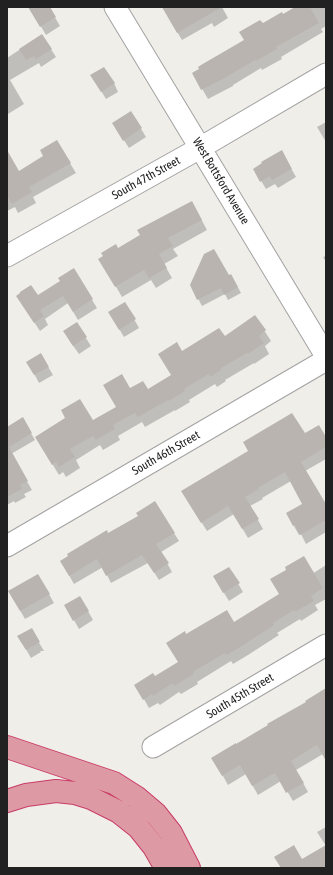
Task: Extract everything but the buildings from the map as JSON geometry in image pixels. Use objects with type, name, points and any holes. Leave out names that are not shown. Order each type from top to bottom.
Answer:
[{"type":"highway","points":[[7,747],[114,783],[136,797],[156,814],[172,833],[189,868]]},
{"type":"highway","points":[[7,802],[26,794],[56,791],[75,793],[91,798],[119,812],[138,827],[154,846],[166,868]]},
{"type":"street","name":"West Bottsford Avenue","points":[[115,7],[326,356]]},
{"type":"street","name":"South 47th Street","points":[[7,256],[200,148],[326,74]]},
{"type":"street","name":"South 46th Street","points":[[7,546],[326,360]]},
{"type":"street","name":"South 45th Street","points":[[153,747],[326,645]]}]
